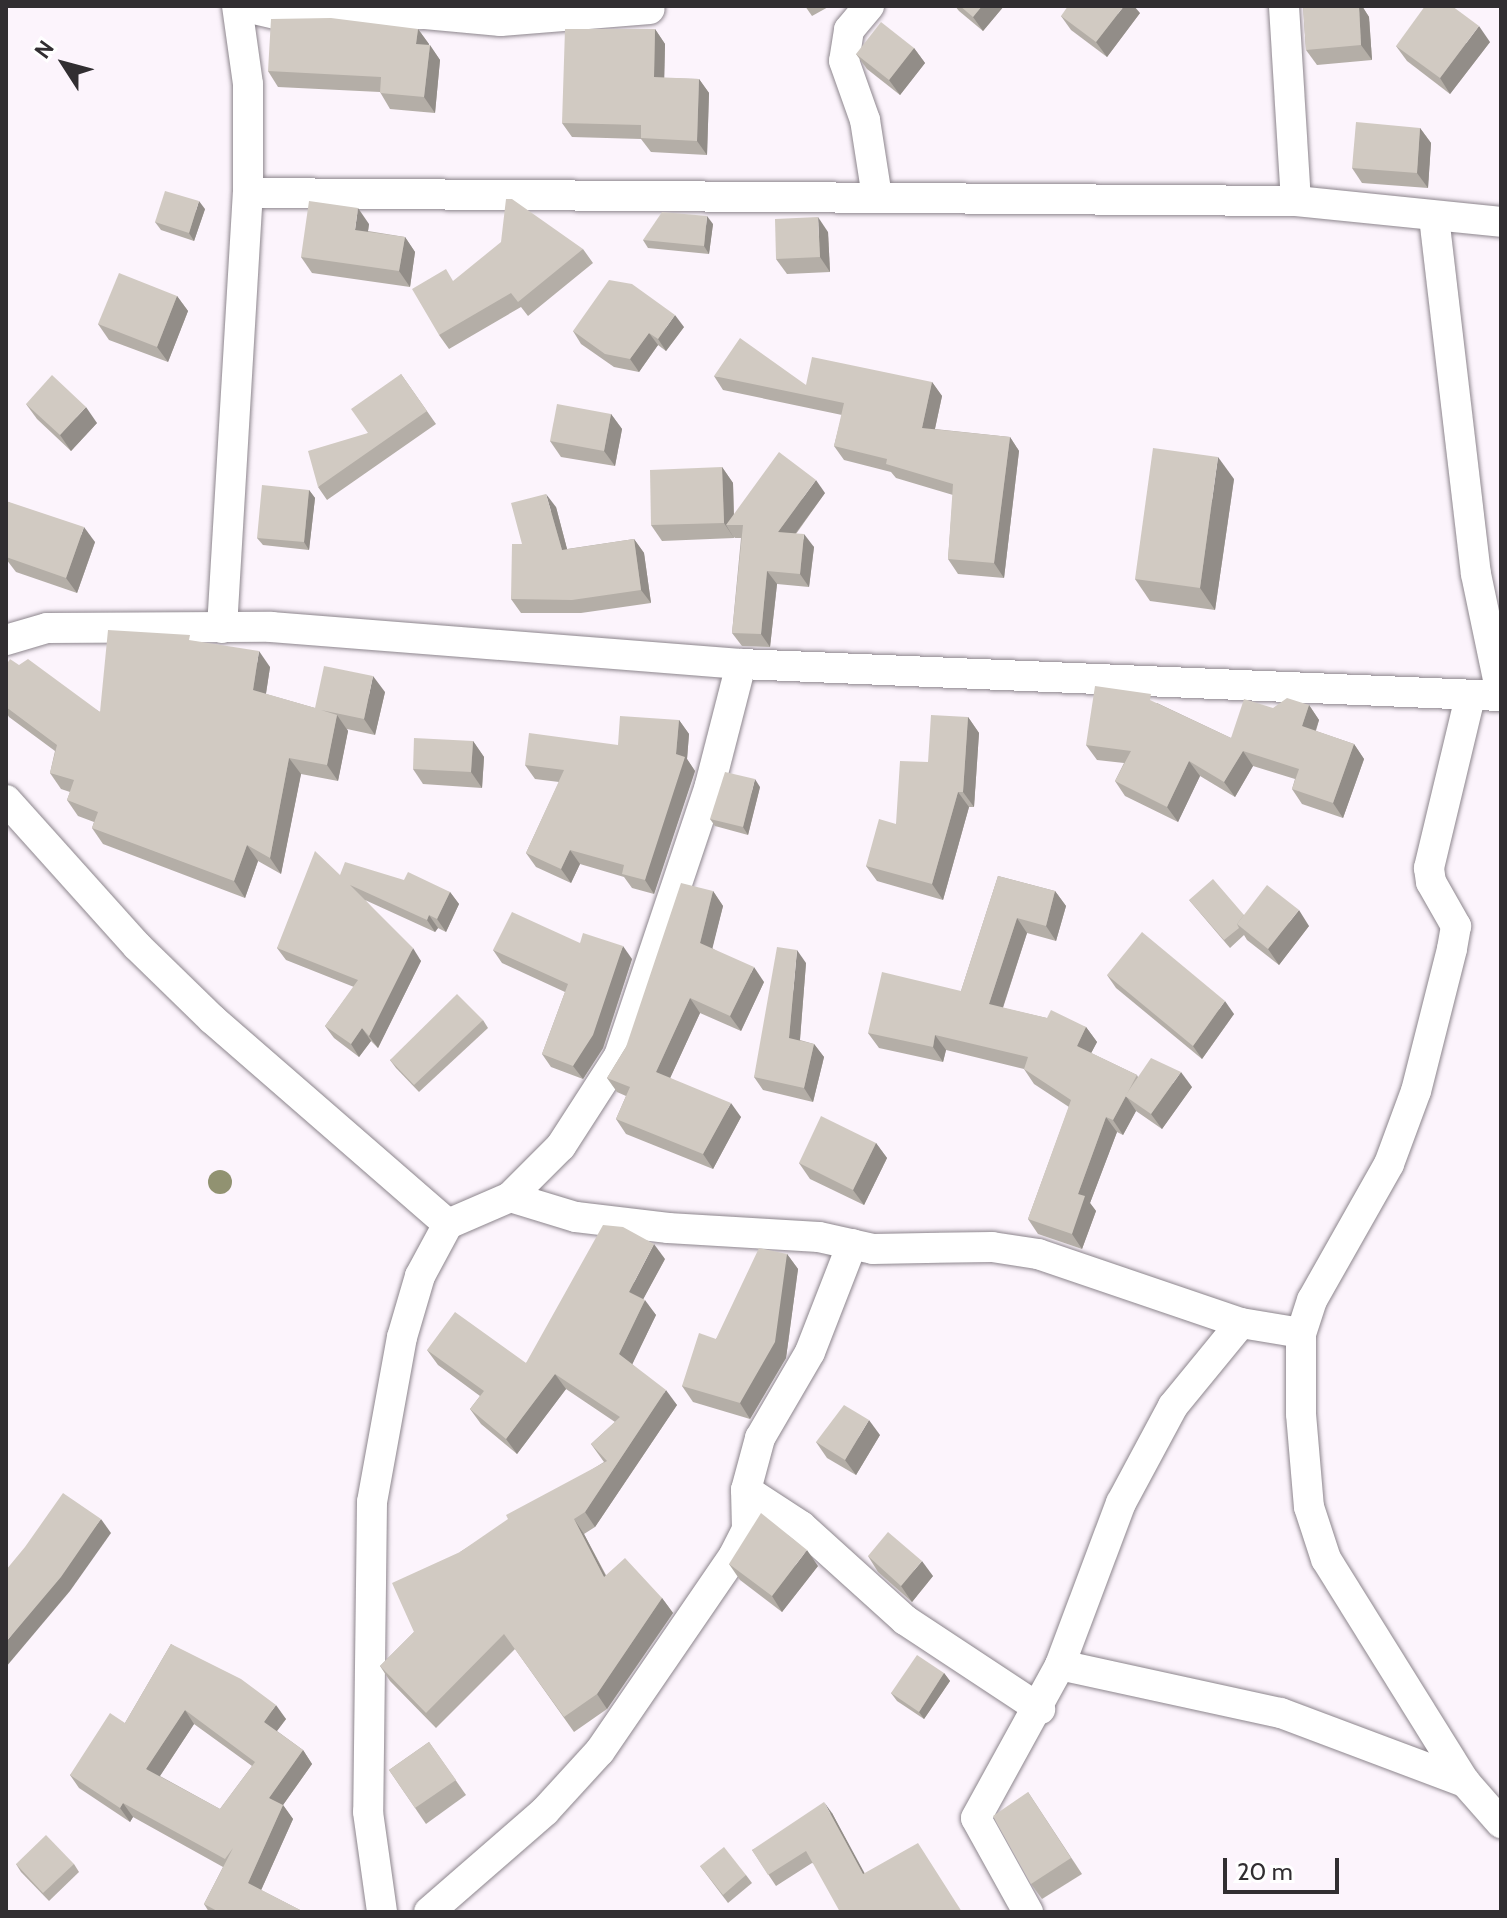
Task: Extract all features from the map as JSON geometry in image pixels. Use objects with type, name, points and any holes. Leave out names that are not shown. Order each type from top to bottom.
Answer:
[{"type":"street","points":[[222,628],[248,193],[248,84],[239,6],[288,17],[650,9]]},
{"type":"street","points":[[869,6],[849,30],[844,61],[865,120],[877,197]]},
{"type":"street","points":[[1284,6],[1296,201]]},
{"type":"street","points":[[248,193],[1296,201],[1501,222]]},
{"type":"street","points":[[6,640],[47,628],[222,628],[741,664],[1470,697],[1501,695],[1474,559],[1434,217]]},
{"type":"street","points":[[382,1912],[368,1812],[372,1502],[402,1337],[420,1276],[448,1224],[510,1197],[561,1146],[619,1056],[710,785],[741,664]]},
{"type":"street","points":[[1470,697],[1429,868],[1431,882],[1456,926],[1416,1091],[1389,1164],[1312,1300],[1301,1333],[1301,1414],[1309,1507],[1326,1559],[1465,1782],[1501,1823]]},
{"type":"street","points":[[6,800],[137,946],[212,1019],[448,1224]]},
{"type":"street","points":[[510,1197],[576,1217],[935,1251],[992,1247],[1038,1254],[1241,1323],[1301,1333]]},
{"type":"street","points":[[429,1912],[545,1811],[635,1706],[734,1555],[747,1530],[746,1490],[760,1438],[810,1352],[852,1244]]},
{"type":"street","points":[[1028,1912],[976,1818],[990,1786],[1040,1709],[1060,1665],[1121,1503],[1173,1406],[1241,1323]]},
{"type":"street","points":[[746,1490],[801,1526],[905,1620],[1040,1709]]},
{"type":"street","points":[[1060,1665],[1281,1713],[1465,1782]]},
{"type":"building","points":[[960,6],[982,6],[973,17]]},
{"type":"building","points":[[1068,6],[1124,6],[1096,42],[1061,16]]},
{"type":"building","points":[[1303,6],[1359,6],[1361,45],[1306,50]]},
{"type":"building","points":[[1425,6],[1452,6],[1479,26],[1440,78],[1396,46]]},
{"type":"building","points":[[331,18],[418,29],[416,44],[430,45],[424,97],[380,93],[381,77],[268,71],[271,19]]},
{"type":"building","points":[[881,22],[914,48],[889,80],[856,54]]},
{"type":"building","points":[[565,29],[655,29],[654,77],[699,79],[697,141],[641,138],[641,125],[562,123]]},
{"type":"building","points":[[1356,122],[1420,128],[1417,173],[1352,168]]},
{"type":"building","points":[[165,191],[199,201],[189,233],[155,222]]},
{"type":"building","points":[[506,199],[512,199],[583,249],[518,302],[511,293],[439,335],[412,289],[446,269],[453,281],[501,242]]},
{"type":"building","points":[[309,201],[358,208],[355,230],[405,237],[399,271],[301,257]]},
{"type":"building","points":[[662,212],[707,216],[704,246],[643,240]]},
{"type":"building","points":[[818,217],[820,257],[776,259],[775,219]]},
{"type":"building","points":[[119,273],[177,296],[157,347],[98,324]]},
{"type":"building","points":[[609,280],[632,284],[675,315],[658,339],[649,333],[630,359],[605,354],[573,331]]},
{"type":"building","points":[[740,338],[806,385],[812,357],[932,382],[922,428],[1010,437],[994,563],[948,559],[953,484],[886,464],[887,459],[834,446],[844,403],[714,376]]},
{"type":"building","points":[[401,374],[427,411],[318,487],[308,451],[368,433],[351,409]]},
{"type":"building","points":[[52,375],[86,407],[60,435],[26,404]]},
{"type":"building","points":[[557,404],[611,414],[604,451],[550,441]]},
{"type":"building","points":[[1153,448],[1218,457],[1200,588],[1135,579]]},
{"type":"building","points":[[779,452],[816,480],[778,532],[804,534],[800,574],[767,571],[761,634],[732,633],[743,525],[726,525]]},
{"type":"building","points":[[722,467],[724,523],[651,525],[650,470]]},
{"type":"building","points":[[262,485],[309,490],[304,542],[257,538]]},
{"type":"building","points":[[546,494],[562,550],[634,539],[641,590],[572,600],[511,599],[512,544],[522,544],[511,503]]},
{"type":"building","points":[[6,501],[84,527],[66,578],[6,557]]},
{"type":"building","points":[[108,630],[190,635],[189,640],[259,651],[253,690],[315,708],[324,666],[373,676],[364,719],[321,710],[337,715],[327,765],[289,758],[270,858],[247,845],[234,881],[92,828],[98,812],[67,800],[74,780],[50,773],[57,745],[6,707],[6,665],[10,659],[19,665],[28,659],[100,712]]},
{"type":"building","points":[[1095,686],[1151,694],[1150,700],[1231,738],[1244,699],[1273,708],[1287,698],[1309,705],[1302,726],[1354,744],[1333,803],[1292,789],[1299,769],[1243,751],[1224,782],[1189,761],[1167,807],[1115,781],[1131,751],[1086,745]]},
{"type":"building","points":[[931,715],[968,717],[963,792],[958,792],[932,884],[866,866],[879,819],[896,824],[900,761],[928,762]]},
{"type":"building","points":[[620,716],[679,720],[676,754],[685,757],[645,880],[622,874],[624,865],[570,850],[561,869],[526,853],[564,770],[525,765],[529,733],[618,745]]},
{"type":"building","points":[[414,738],[473,741],[471,772],[413,769]]},
{"type":"building","points":[[725,772],[755,779],[743,827],[710,819]]},
{"type":"building","points":[[315,851],[340,875],[345,862],[404,880],[408,872],[450,892],[437,919],[429,915],[427,920],[350,885],[413,948],[369,1036],[362,1028],[351,1044],[325,1026],[358,980],[277,948]]},
{"type":"building","points":[[998,876],[1055,891],[1046,926],[1017,918],[989,1004],[1047,1018],[1051,1010],[1086,1027],[1077,1046],[1137,1075],[1113,1120],[1106,1117],[1078,1194],[1085,1196],[1072,1234],[1028,1219],[1071,1100],[1024,1069],[1028,1057],[935,1035],[933,1047],[868,1033],[882,972],[961,991]]},
{"type":"building","points":[[1213,879],[1244,915],[1237,924],[1239,928],[1224,940],[1189,900]]},
{"type":"building","points":[[681,883],[713,891],[700,943],[754,967],[730,1016],[690,998],[656,1072],[731,1103],[703,1154],[616,1119],[630,1087],[607,1078],[626,1047]]},
{"type":"building","points":[[1267,885],[1299,910],[1268,949],[1237,924]]},
{"type":"building","points":[[512,912],[580,943],[583,933],[623,946],[593,1035],[573,1066],[542,1054],[568,984],[493,950]]},
{"type":"building","points":[[1142,932],[1225,1001],[1193,1046],[1107,975]]},
{"type":"building","points":[[777,947],[797,950],[789,1038],[814,1044],[804,1088],[754,1077]]},
{"type":"building","points":[[457,994],[483,1020],[414,1085],[390,1060]]},
{"type":"building","points":[[1151,1058],[1181,1072],[1151,1114],[1125,1096]]},
{"type":"building","points":[[821,1116],[876,1143],[853,1190],[799,1163]]},
{"type":"building","points":[[603,1225],[623,1227],[654,1244],[629,1292],[645,1300],[619,1354],[666,1390],[585,1512],[574,1519],[604,1577],[625,1558],[662,1598],[597,1694],[564,1717],[504,1634],[426,1713],[380,1666],[414,1632],[392,1583],[460,1552],[508,1519],[506,1515],[607,1461],[591,1444],[620,1417],[555,1374],[506,1439],[470,1409],[484,1391],[427,1350],[455,1312],[526,1363]]},
{"type":"building","points":[[759,1248],[787,1254],[775,1342],[740,1403],[682,1386],[699,1333],[716,1339]]},
{"type":"building","points":[[844,1405],[869,1420],[845,1460],[816,1442]]},
{"type":"building","points":[[63,1493],[101,1519],[61,1577],[6,1642],[6,1570]]},
{"type":"building","points":[[761,1513],[807,1550],[772,1596],[729,1564]]},
{"type":"building","points":[[888,1532],[922,1561],[901,1586],[868,1556]]},
{"type":"building","points":[[171,1644],[241,1679],[276,1705],[264,1722],[303,1750],[269,1798],[283,1805],[248,1883],[304,1912],[219,1912],[204,1904],[233,1848],[225,1859],[123,1803],[120,1808],[70,1775],[110,1713],[125,1723]],"holes":[[[185,1710],[255,1762],[220,1809],[146,1769]]]},
{"type":"building","points":[[917,1655],[944,1673],[919,1712],[891,1693]]},
{"type":"building","points":[[429,1742],[456,1780],[415,1808],[389,1770]]},
{"type":"building","points":[[1028,1792],[1071,1858],[1031,1884],[993,1816]]},
{"type":"building","points":[[824,1802],[863,1874],[918,1843],[962,1912],[840,1912],[806,1851],[768,1875],[752,1850]]},
{"type":"building","points":[[46,1835],[74,1864],[43,1893],[16,1864]]},
{"type":"building","points":[[724,1847],[746,1875],[723,1895],[700,1866]]}]
